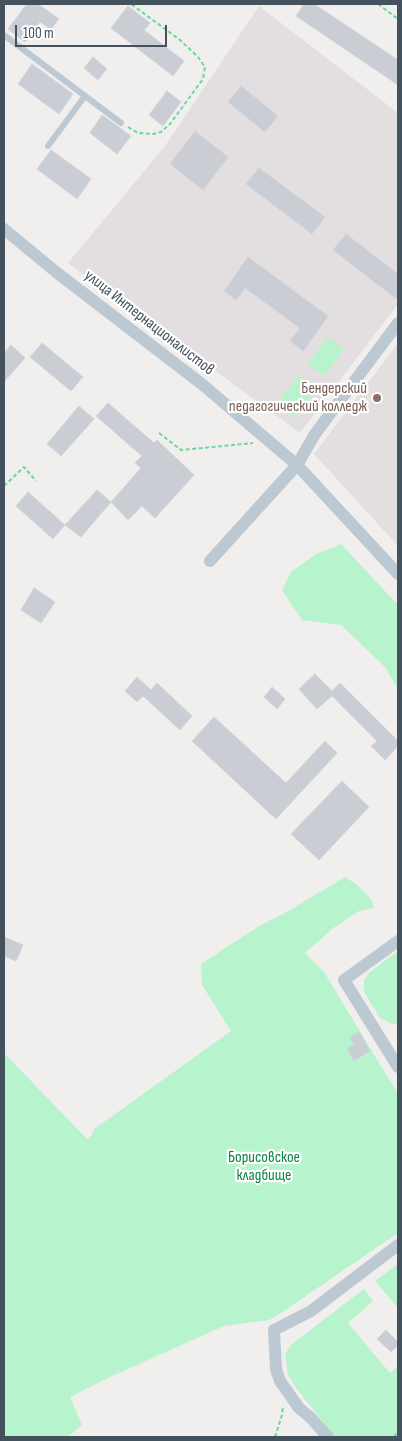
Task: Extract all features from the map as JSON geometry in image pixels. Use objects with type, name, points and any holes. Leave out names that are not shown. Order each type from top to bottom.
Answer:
[{"type":"street","name":"улица Интернационалистов","points":[[4,229],[56,272],[203,385],[298,465],[398,574]]},
{"type":"street","points":[[210,562],[298,465],[315,434],[398,323]]},
{"type":"street","points":[[398,941],[344,980],[398,1067]]},
{"type":"street","points":[[328,1437],[299,1408],[280,1381],[276,1368],[274,1330],[311,1311],[398,1245]]},
{"type":"lane","points":[[4,35],[121,123]]},
{"type":"lane","points":[[48,146],[85,96]]},
{"type":"path","points":[[121,123],[138,132],[153,134],[162,132],[170,124],[202,79],[205,67],[198,57],[180,40],[131,4]]},
{"type":"path","points":[[378,4],[398,19]]},
{"type":"path","points":[[159,433],[181,450],[268,441]]},
{"type":"path","points":[[4,486],[24,467],[36,481]]},
{"type":"path","points":[[275,1437],[282,1415],[285,1389]]},
{"type":"path","points":[[394,1437],[398,1431]]},
{"type":"shaded area","points":[[259,6],[398,113],[398,304],[300,433],[68,263],[165,146]]},
{"type":"shaded area","name":"Бендерский педагогический колледж","points":[[398,343],[398,546],[314,454]]},
{"type":"green space","points":[[328,337],[344,349],[323,376],[308,364]]},
{"type":"green space","points":[[299,375],[316,389],[294,418],[277,404]]},
{"type":"green space","points":[[341,544],[398,605],[398,689],[385,667],[341,625],[302,620],[282,590],[291,572],[316,554]]},
{"type":"green space","name":"Борисовское кладбище","points":[[345,877],[356,884],[371,899],[374,908],[359,911],[332,929],[305,953],[324,972],[398,1094],[398,1233],[269,1320],[224,1326],[70,1397],[82,1425],[68,1437],[4,1437],[4,1053],[87,1139],[92,1135],[94,1129],[231,1031],[202,985],[201,964],[259,926],[285,913]]},
{"type":"green space","points":[[398,951],[398,1024],[392,1024],[380,1018],[364,992],[364,980],[370,972]]},
{"type":"green space","points":[[398,1264],[398,1308],[375,1281]]},
{"type":"green space","points":[[364,1289],[373,1301],[348,1323],[390,1373],[398,1366],[398,1437],[335,1437],[288,1375],[285,1354],[292,1344]]},
{"type":"building","points":[[27,4],[38,4],[59,19],[51,29],[40,22],[25,42],[8,29]]},
{"type":"building","points":[[304,4],[314,4],[398,60],[398,85],[296,16]]},
{"type":"building","points":[[128,6],[150,23],[144,30],[184,61],[173,76],[111,28]]},
{"type":"building","points":[[93,57],[107,69],[98,80],[84,68]]},
{"type":"building","points":[[32,64],[73,94],[59,114],[18,84]]},
{"type":"building","points":[[241,86],[278,116],[265,132],[228,102]]},
{"type":"building","points":[[167,91],[181,102],[163,126],[149,115]]},
{"type":"building","points":[[102,115],[131,136],[117,154],[90,133]]},
{"type":"building","points":[[195,131],[228,157],[203,190],[170,164]]},
{"type":"building","points":[[51,150],[91,179],[77,199],[37,169]]},
{"type":"building","points":[[259,168],[325,217],[312,234],[246,184]]},
{"type":"building","points":[[346,234],[398,274],[398,300],[333,250]]},
{"type":"building","points":[[248,257],[328,316],[303,351],[290,341],[300,328],[245,288],[236,300],[224,291]]},
{"type":"building","points":[[42,343],[83,377],[71,391],[30,357]]},
{"type":"building","points":[[11,345],[25,358],[4,382],[4,353]]},
{"type":"building","points":[[108,403],[154,443],[157,440],[194,475],[155,518],[142,506],[128,520],[111,502],[141,468],[135,463],[142,456],[96,416]]},
{"type":"building","points":[[79,406],[94,419],[61,456],[47,444]]},
{"type":"building","points":[[97,490],[111,502],[81,537],[65,525]]},
{"type":"building","points":[[28,492],[65,525],[53,539],[16,506]]},
{"type":"building","points":[[34,588],[55,602],[41,623],[21,610]]},
{"type":"building","points":[[315,674],[332,691],[340,683],[398,741],[398,746],[385,760],[371,746],[377,741],[332,696],[317,709],[299,689]]},
{"type":"building","points":[[137,677],[151,690],[157,683],[192,716],[180,730],[143,696],[137,702],[125,691]]},
{"type":"building","points":[[272,687],[285,699],[277,709],[264,697]]},
{"type":"building","points":[[214,717],[286,783],[325,741],[337,753],[276,819],[192,741]]},
{"type":"building","points":[[342,781],[369,807],[319,860],[291,834]]},
{"type":"building","points":[[4,937],[23,945],[16,961],[4,956]]},
{"type":"building","points":[[359,1032],[370,1051],[354,1061],[347,1049],[354,1045],[350,1037]]},
{"type":"building","points":[[386,1330],[398,1342],[398,1345],[391,1352],[377,1339]]},
{"type":"place","name":"Бендерский педагогический колледж","points":[[377,398]]}]
